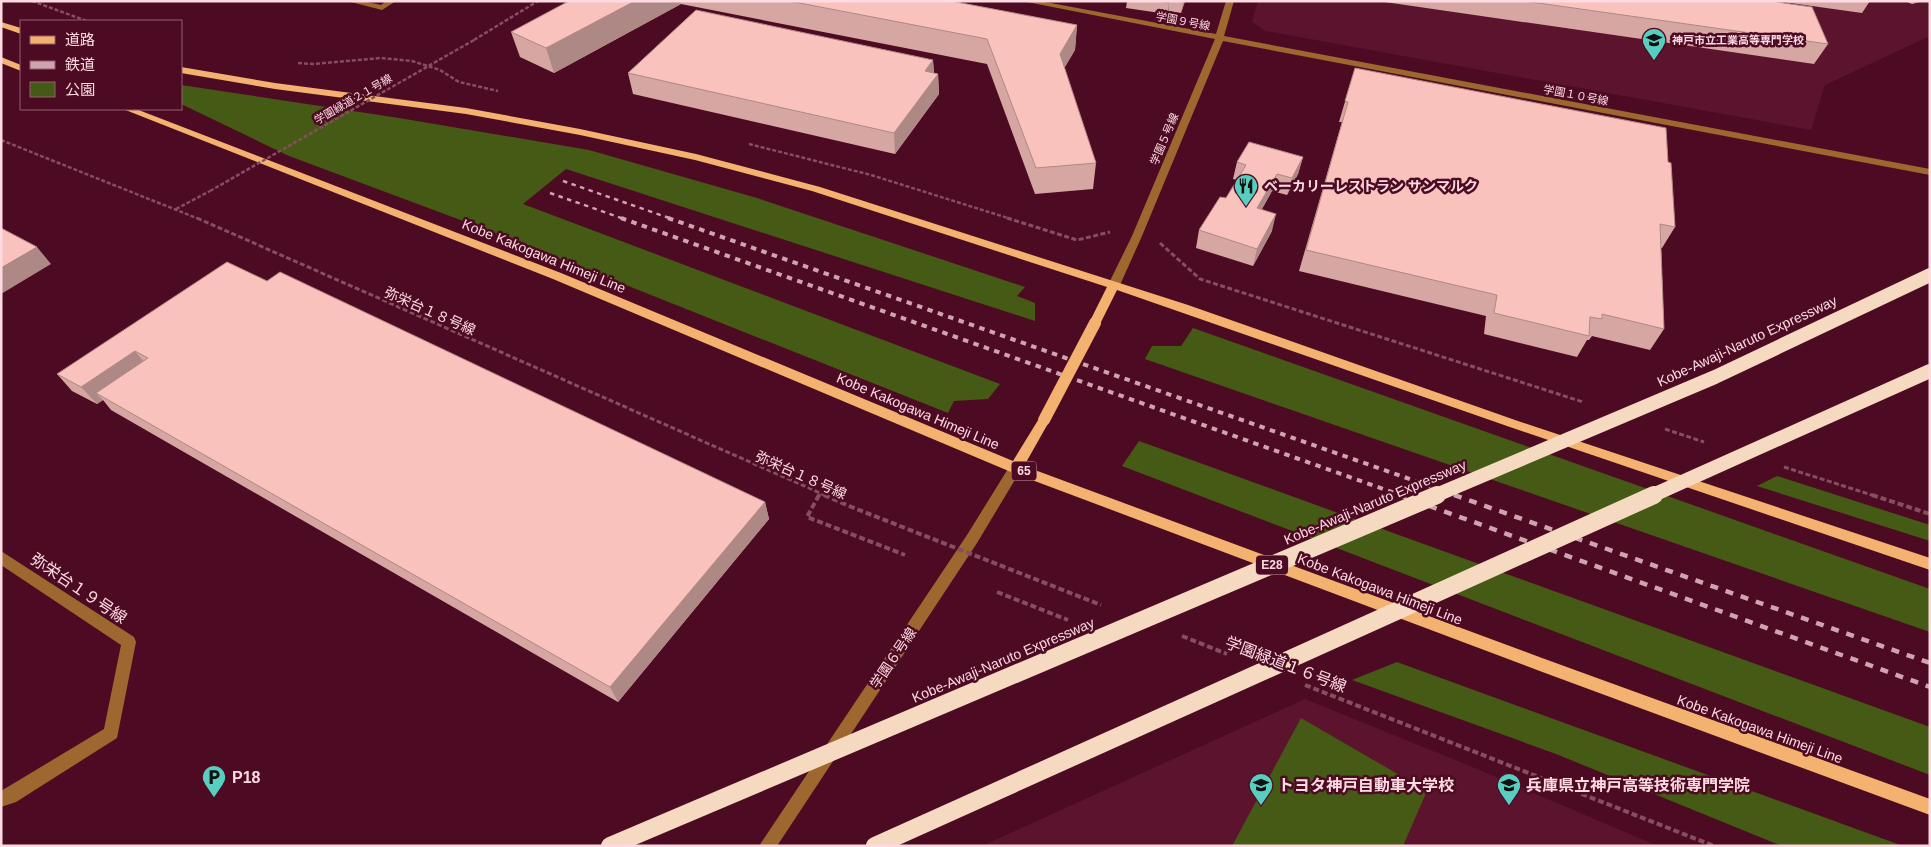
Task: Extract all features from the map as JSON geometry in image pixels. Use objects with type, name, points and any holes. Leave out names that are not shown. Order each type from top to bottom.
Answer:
[{"type":"highway","name":"Kobe-Awaji-Naruto Expressway","points":[[610,846],[1715,377],[1930,275]]},
{"type":"highway","points":[[875,846],[1930,371]]},
{"type":"main road","points":[[1,24],[20,31]]},
{"type":"main road","points":[[1,60],[20,68]]},
{"type":"main road","points":[[182,70],[275,86],[466,111],[696,157],[825,192],[1114,285],[1511,423],[1930,564]]},
{"type":"main road","name":"Kobe Kakogawa Himeji Line","points":[[131,110],[548,272],[1016,468],[1532,662],[1930,807]]},
{"type":"main road","points":[[1016,468],[1044,420],[1114,285]]},
{"type":"street","points":[[352,1],[382,8],[392,1]]},
{"type":"street","name":"学園９号線","points":[[1026,1],[1219,39]]},
{"type":"street","name":"学園５号線","points":[[1114,285],[1137,236],[1219,39],[1230,1]]},
{"type":"street","name":"学園１０号線","points":[[1219,39],[1930,172]]},
{"type":"street","name":"学園６号線","points":[[767,846],[972,539],[1016,468]]},
{"type":"street","name":"弥栄台１９号線","points":[[1,557],[129,642],[111,733],[10,796],[1,799]]},
{"type":"path","points":[[32,1],[84,20]]},
{"type":"path","name":"学園緑道２１号線","points":[[176,209],[474,40],[538,1]]},
{"type":"path","name":"弥栄台１８号線","points":[[1,140],[176,209],[820,494],[1106,607]]},
{"type":"path","points":[[1157,241],[1200,279],[1589,404]]},
{"type":"path","points":[[1664,429],[1712,444]]},
{"type":"path","points":[[1778,466],[1930,514]]},
{"type":"path","points":[[820,494],[807,517],[906,555]]},
{"type":"path","points":[[996,592],[1071,621]]},
{"type":"path","name":"学園緑道１６号線","points":[[1180,636],[1235,657]]},
{"type":"path","name":"学園緑道１６号線","points":[[1300,683],[1714,846]]},
{"type":"shaded area","name":"神戸市立工業高等専門学校","points":[[1258,1],[1930,1],[1930,36],[1825,85],[1811,130],[1266,31],[1252,22]]},
{"type":"shaded area","name":"トヨタ神戸自動車大学校","points":[[1305,699],[1470,766],[1658,846],[982,846]]},
{"type":"green space","points":[[182,85],[399,118],[589,150],[757,198],[1025,287],[1017,296],[1035,303],[1035,321],[566,169],[523,204],[1000,384],[988,399],[954,401],[948,413],[490,231],[289,156],[182,104]]},
{"type":"green space","points":[[1193,328],[1930,589],[1930,632],[1145,359],[1152,346],[1181,346]]},
{"type":"green space","points":[[1139,441],[1930,727],[1930,775],[1122,466]]},
{"type":"green space","points":[[1777,476],[1930,525],[1930,541],[1757,486]]},
{"type":"green space","points":[[1397,662],[1903,846],[1782,846],[1556,754],[1352,680]]},
{"type":"green space","points":[[1301,718],[1427,791],[1403,846],[1232,846]]},
{"type":"building","points":[[569,1],[635,1],[546,48],[511,32]]},
{"type":"building","points":[[789,1],[951,1],[1077,25],[1060,54],[1096,163],[1036,168],[987,39]]},
{"type":"building","points":[[1524,1],[1770,1],[1812,7],[1828,44]]},
{"type":"building","points":[[696,10],[933,60],[925,71],[938,74],[894,133],[628,73]]},
{"type":"building","points":[[1355,68],[1666,128],[1668,162],[1671,163],[1675,227],[1660,224],[1664,329],[1602,314],[1602,319],[1590,317],[1589,336],[1494,313],[1497,295],[1306,250],[1348,102],[1345,101]]},
{"type":"building","points":[[1249,142],[1303,157],[1292,178],[1277,174],[1257,208],[1276,214],[1257,249],[1199,230],[1220,197],[1226,198],[1246,165],[1237,162]]},
{"type":"building","points":[[1,228],[37,247],[1,268]]},
{"type":"building","points":[[227,262],[267,281],[280,272],[765,502],[610,687],[96,393],[148,358],[135,351],[81,387],[57,374]]},
{"type":"railway","points":[[563,181],[672,219]]},
{"type":"railway","points":[[550,193],[624,219]]},
{"type":"railway","points":[[621,218],[1403,496]]},
{"type":"railway","points":[[668,218],[1458,496]]},
{"type":"railway","points":[[1399,495],[1930,687]]},
{"type":"railway","points":[[1454,495],[1930,663]]},
{"type":"place","name":"神戸市立工業高等専門学校","points":[[1654,61]]},
{"type":"place","name":"ベーカリーレストラン サンマルク","points":[[1246,207]]},
{"type":"place","name":"P18","points":[[214,798]]},
{"type":"place","name":"トヨタ神戸自動車大学校","points":[[1261,806]]},
{"type":"place","name":"兵庫県立神戸高等技術専門学院","points":[[1509,806]]}]
